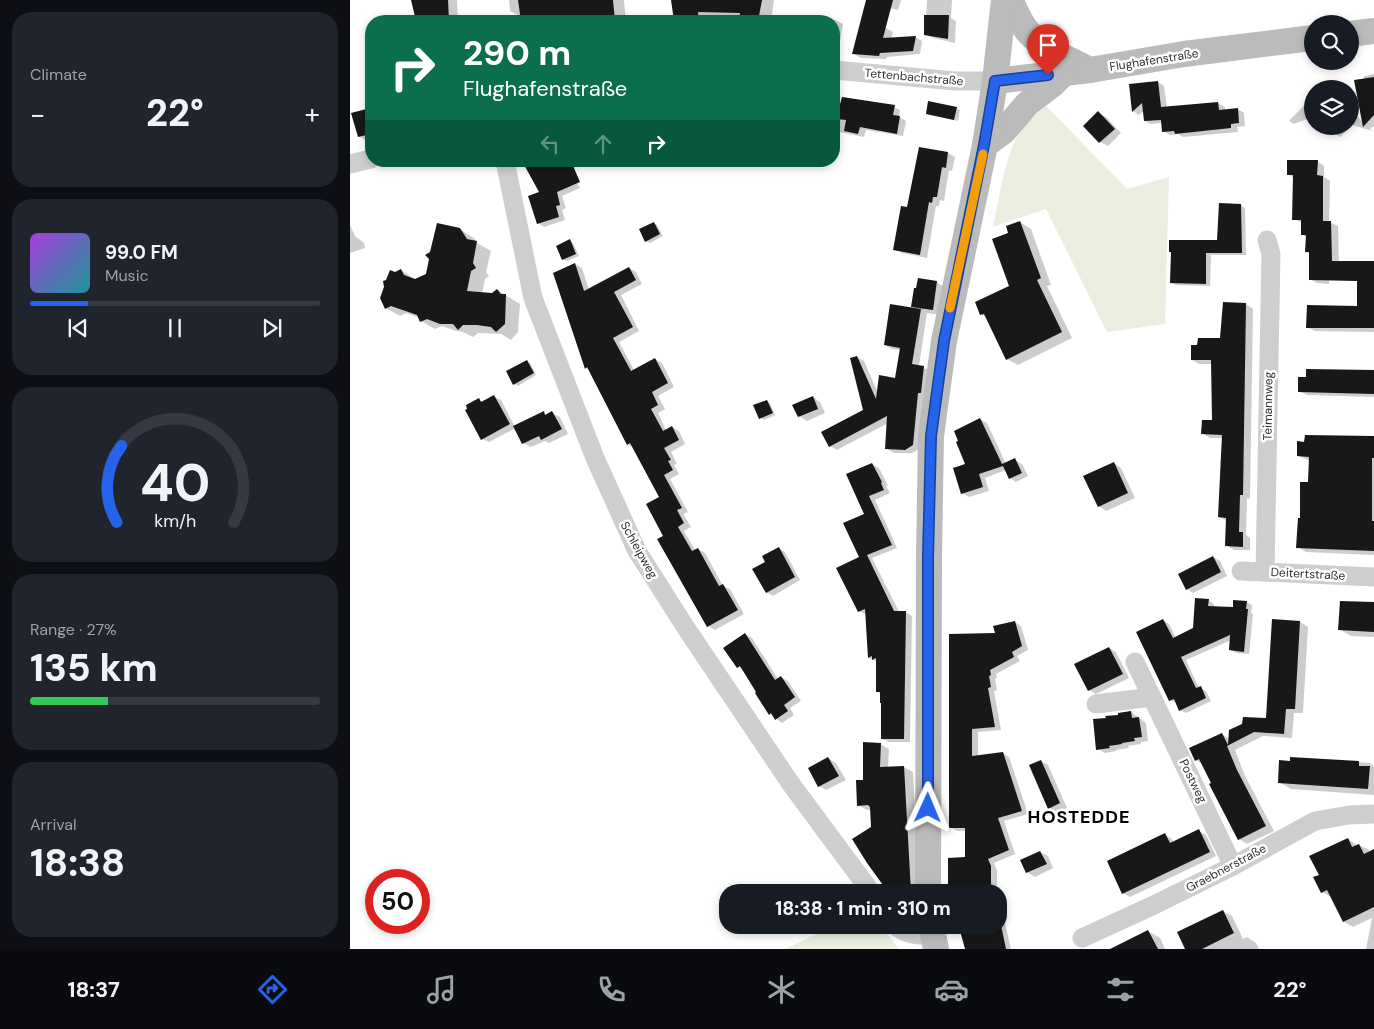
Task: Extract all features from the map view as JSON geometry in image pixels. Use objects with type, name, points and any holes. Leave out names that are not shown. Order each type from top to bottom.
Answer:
[{"type":"main road","points":[[928,884],[928,557],[931,436],[944,341],[984,145],[995,81],[1004,0]]},
{"type":"main road","points":[[1010,0],[1023,26],[1031,36],[1040,43],[1090,70]]},
{"type":"main road","points":[[1359,33],[1374,31]]},
{"type":"main road","name":"Flughafenstraße","points":[[995,81],[1090,70],[1184,54],[1304,39]]},
{"type":"main road","points":[[984,145],[1004,131],[1027,104],[1064,73]]},
{"type":"street","name":"Tettenbachstraße","points":[[840,71],[955,81],[995,81]]},
{"type":"street","points":[[350,164],[365,160]]},
{"type":"street","name":"Schleipweg","points":[[506,167],[533,298],[596,458],[637,551],[686,628],[791,784],[865,884]]},
{"type":"street","name":"Teimannweg","points":[[1265,572],[1271,254],[1267,240]]},
{"type":"street","name":"Deitertstraße","points":[[1241,571],[1374,577]]},
{"type":"street","name":"Postweg","points":[[1135,662],[1233,866]]},
{"type":"street","points":[[1096,704],[1152,697]]},
{"type":"street","name":"Graebnerstraße","points":[[1082,938],[1233,866],[1316,821],[1349,815],[1374,814]]},
{"type":"street","points":[[912,934],[933,937]]},
{"type":"green space","points":[[1046,106],[1127,189],[1169,177],[1165,324],[1107,332],[1046,209],[993,227],[1005,169],[1012,147],[1023,128]]},
{"type":"green space","points":[[817,934],[887,934],[899,949],[785,949]]},
{"type":"building","points":[[411,0],[448,0],[449,15],[415,15]]},
{"type":"building","points":[[518,0],[613,0],[614,15],[520,15]]},
{"type":"building","points":[[671,0],[762,0],[759,15],[698,12],[698,15],[673,15]]},
{"type":"building","points":[[866,0],[893,0],[883,38],[916,36],[913,51],[880,53],[879,56],[852,54]]},
{"type":"building","points":[[924,15],[949,15],[948,39],[924,35]]},
{"type":"building","points":[[1374,77],[1374,115],[1363,127],[1359,106],[1359,80],[1354,80]]},
{"type":"building","points":[[1158,81],[1161,107],[1218,102],[1219,110],[1238,108],[1239,123],[1231,124],[1231,128],[1175,134],[1174,131],[1162,132],[1161,120],[1144,121],[1142,103],[1132,112],[1129,84]]},
{"type":"building","points":[[842,97],[895,105],[893,115],[900,116],[897,134],[860,127],[858,134],[844,131],[846,120],[840,119]]},
{"type":"building","points":[[928,101],[957,107],[954,120],[926,114]]},
{"type":"building","points":[[365,110],[365,135],[358,137],[351,113]]},
{"type":"building","points":[[1098,111],[1115,129],[1099,143],[1083,126]]},
{"type":"building","points":[[919,147],[948,152],[946,168],[942,167],[937,197],[933,197],[932,203],[929,202],[920,255],[893,250],[901,206],[907,207]]},
{"type":"building","points":[[1287,160],[1318,160],[1317,175],[1323,176],[1323,221],[1331,221],[1332,261],[1374,261],[1374,328],[1306,328],[1307,305],[1357,306],[1357,281],[1309,280],[1309,252],[1305,252],[1306,235],[1301,235],[1301,220],[1292,220],[1293,175],[1287,175]]},
{"type":"building","points":[[525,167],[574,167],[580,182],[557,192],[560,205],[556,206],[559,217],[537,224],[528,196],[539,192]]},
{"type":"building","points":[[1219,203],[1241,204],[1242,253],[1206,253],[1206,284],[1170,283],[1171,252],[1169,252],[1169,240],[1217,240]]},
{"type":"building","points":[[1020,221],[1041,278],[1037,280],[1062,332],[1006,360],[984,314],[980,315],[975,302],[1009,286],[992,239],[1008,233],[1006,226]]},
{"type":"building","points":[[654,222],[660,234],[645,242],[639,229]]},
{"type":"building","points":[[437,223],[460,228],[467,239],[477,241],[473,263],[476,268],[471,271],[467,291],[492,293],[497,289],[501,294],[506,294],[505,324],[496,332],[491,327],[477,325],[463,325],[458,330],[453,324],[440,324],[427,319],[420,322],[417,315],[391,306],[385,309],[380,298],[384,287],[383,281],[386,280],[390,270],[395,272],[401,269],[404,275],[415,279],[426,274],[429,259],[425,255],[430,252]]},
{"type":"building","points":[[570,239],[576,254],[562,260],[556,246]]},
{"type":"building","points":[[575,263],[584,291],[629,267],[636,280],[614,292],[633,327],[613,338],[631,371],[655,358],[668,383],[652,392],[658,405],[651,409],[663,431],[672,426],[679,440],[664,448],[671,460],[668,461],[673,470],[664,475],[682,508],[677,510],[684,523],[678,527],[692,551],[698,548],[719,586],[723,584],[738,610],[707,627],[657,539],[663,536],[646,504],[659,497],[630,443],[627,445],[587,367],[585,369],[553,273]]},
{"type":"building","points":[[918,278],[937,281],[933,310],[911,307],[914,288],[916,288]]},
{"type":"building","points":[[1223,302],[1246,303],[1243,495],[1240,495],[1239,532],[1243,532],[1243,547],[1225,546],[1226,518],[1218,517],[1222,435],[1201,434],[1202,420],[1212,420],[1211,360],[1191,360],[1191,345],[1197,345],[1198,338],[1220,338]]},
{"type":"building","points":[[890,304],[921,309],[912,364],[924,366],[921,393],[918,393],[913,445],[905,450],[885,449],[887,416],[829,447],[821,432],[863,410],[850,358],[857,356],[876,399],[879,375],[895,378],[900,348],[884,345]]},
{"type":"building","points":[[527,360],[534,373],[513,385],[506,371]]},
{"type":"building","points":[[1306,369],[1374,370],[1374,394],[1298,392],[1298,377],[1306,377]]},
{"type":"building","points":[[494,395],[510,424],[481,440],[465,410],[467,409],[466,405],[479,398],[481,402]]},
{"type":"building","points":[[813,396],[818,409],[798,417],[792,405]]},
{"type":"building","points":[[767,400],[773,413],[759,419],[753,405]]},
{"type":"building","points":[[544,411],[545,415],[552,411],[562,429],[541,440],[539,436],[522,444],[513,426]]},
{"type":"building","points":[[980,418],[1002,464],[1015,458],[1022,473],[1009,479],[1003,466],[979,474],[983,487],[961,494],[953,468],[965,464],[956,442],[958,441],[954,431]]},
{"type":"building","points":[[1305,435],[1374,436],[1372,521],[1374,521],[1374,551],[1296,548],[1298,518],[1300,518],[1300,482],[1308,482],[1309,457],[1297,456],[1297,441],[1304,442]]},
{"type":"building","points":[[1114,462],[1128,493],[1098,507],[1083,476]]},
{"type":"building","points":[[872,463],[884,490],[869,496],[892,545],[867,555],[894,611],[906,611],[904,739],[881,739],[881,703],[880,692],[876,692],[876,658],[872,660],[872,656],[868,658],[865,609],[858,612],[836,568],[859,557],[843,523],[864,514],[846,474]]},
{"type":"building","points":[[779,547],[795,577],[766,593],[752,569],[765,562],[762,556]]},
{"type":"building","points":[[1213,556],[1221,572],[1186,590],[1178,574]]},
{"type":"building","points":[[1195,598],[1209,599],[1208,606],[1233,607],[1233,600],[1247,601],[1244,652],[1229,650],[1230,635],[1181,657],[1196,688],[1201,686],[1206,698],[1179,711],[1174,699],[1169,701],[1136,632],[1163,619],[1173,638],[1193,628]]},
{"type":"building","points":[[1340,601],[1374,602],[1374,632],[1338,630]]},
{"type":"building","points":[[1272,619],[1300,621],[1295,709],[1286,709],[1284,734],[1254,732],[1227,746],[1237,770],[1266,826],[1238,840],[1209,784],[1211,783],[1199,759],[1195,761],[1189,748],[1222,733],[1228,745],[1229,730],[1242,724],[1243,717],[1266,718]]},
{"type":"building","points":[[1015,621],[1022,646],[1012,652],[1014,657],[990,670],[991,687],[988,688],[995,727],[972,729],[972,756],[1003,752],[1022,811],[998,818],[1009,850],[988,859],[991,866],[991,884],[948,884],[948,858],[965,857],[965,828],[949,828],[949,634],[995,633],[993,626]]},
{"type":"building","points":[[745,633],[775,680],[781,676],[795,697],[784,705],[788,711],[775,720],[771,713],[769,715],[740,666],[737,668],[723,648]]},
{"type":"building","points":[[1109,647],[1123,674],[1088,691],[1074,664]]},
{"type":"building","points":[[1131,711],[1132,718],[1139,717],[1142,737],[1134,738],[1135,741],[1096,750],[1093,719],[1106,718],[1105,716]]},
{"type":"building","points":[[863,742],[881,743],[880,767],[904,766],[911,884],[882,884],[852,839],[871,827],[870,807],[868,805],[857,806],[856,780],[863,780]]},
{"type":"building","points":[[828,757],[839,776],[818,787],[808,768]]},
{"type":"building","points":[[1290,757],[1359,761],[1359,766],[1370,766],[1368,789],[1278,783],[1279,760],[1290,761]]},
{"type":"building","points":[[1041,760],[1060,803],[1048,809],[1029,765]]},
{"type":"building","points":[[1199,829],[1210,852],[1122,894],[1107,861],[1165,833],[1170,843]]},
{"type":"building","points":[[1348,838],[1352,847],[1359,844],[1364,854],[1374,849],[1374,907],[1343,922],[1327,890],[1321,893],[1313,877],[1319,875],[1309,856]]},
{"type":"building","points":[[1040,851],[1047,864],[1026,873],[1020,860]]},
{"type":"building","points":[[1223,910],[1234,933],[1202,949],[1185,949],[1177,932]]},
{"type":"building","points":[[1148,930],[1158,949],[1110,949]]},
{"type":"building","points":[[961,934],[1003,934],[1006,949],[965,949]]},
{"type":"slow traffic","points":[[950,308],[983,154]]},
{"type":"district","name":"HOSTEDDE","points":[[1079,817]]},
{"type":"route","points":[[928,808],[928,557],[931,436],[944,341],[984,145],[995,81],[1048,75]]}]
